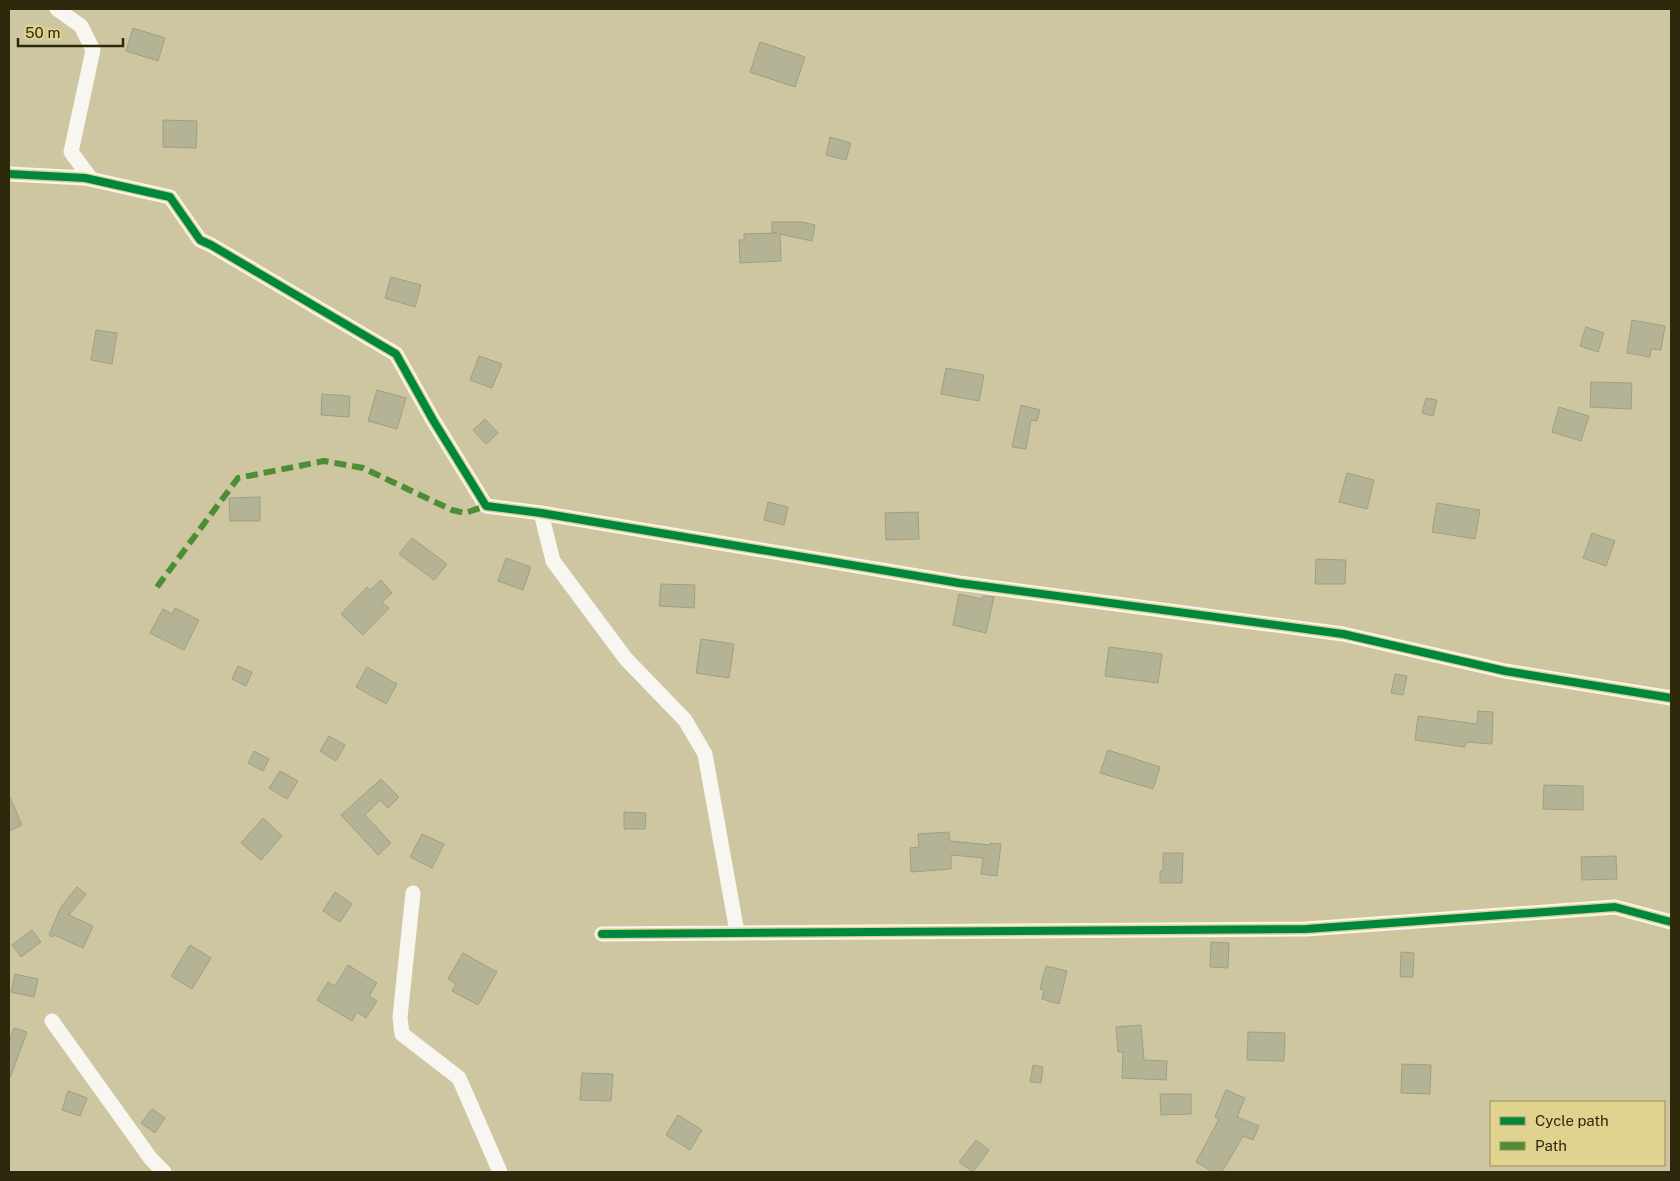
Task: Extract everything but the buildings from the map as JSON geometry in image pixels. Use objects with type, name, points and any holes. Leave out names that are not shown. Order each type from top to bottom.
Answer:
[{"type":"street","points":[[57,9],[81,26],[93,50],[71,152],[91,179]]},
{"type":"street","points":[[9,174],[91,179],[170,197],[200,240],[396,354],[433,420],[486,506],[541,513],[959,583],[1343,634],[1504,671],[1671,698]]},
{"type":"street","points":[[541,513],[554,562],[626,659],[685,720],[705,754],[738,932]]},
{"type":"street","points":[[413,893],[400,1017],[402,1034],[459,1078],[500,1172]]},
{"type":"street","points":[[602,934],[1306,929],[1615,906],[1671,922]]},
{"type":"street","points":[[52,1022],[151,1159],[164,1172]]},
{"type":"marked path","points":[[157,587],[238,478],[324,461],[363,468],[452,510],[465,513],[486,506]]},
{"type":"cycle path","points":[[9,174],[85,178],[170,197],[200,240],[396,354],[433,420],[486,506],[541,513],[959,583],[1343,634],[1505,671],[1671,698]]},
{"type":"cycle path","points":[[602,934],[1306,929],[1615,907],[1671,922]]}]
